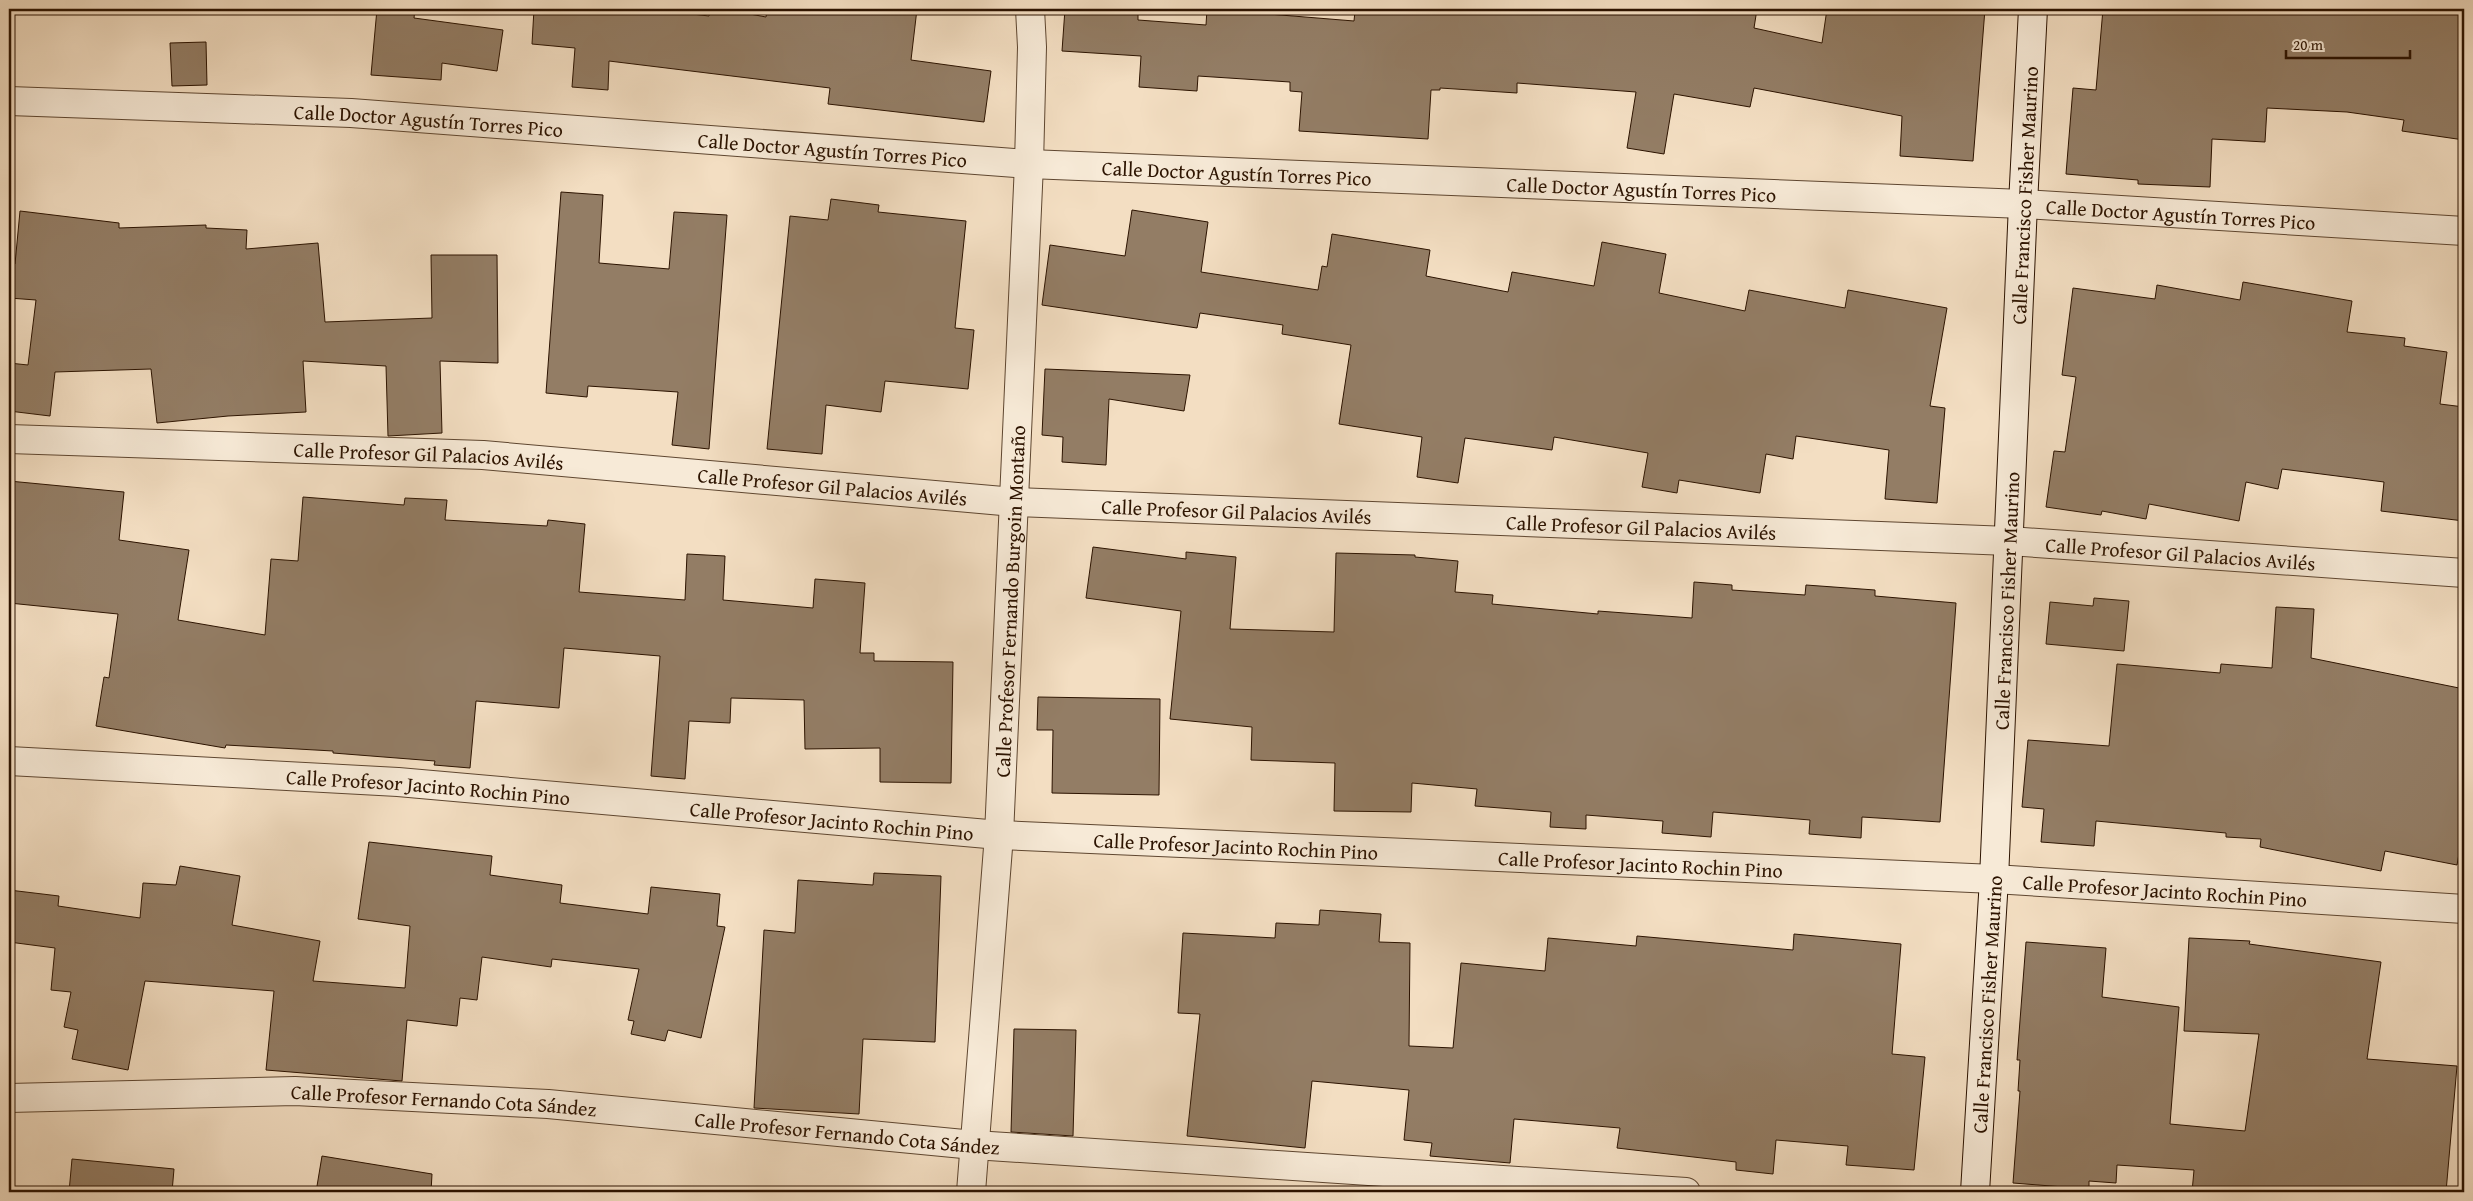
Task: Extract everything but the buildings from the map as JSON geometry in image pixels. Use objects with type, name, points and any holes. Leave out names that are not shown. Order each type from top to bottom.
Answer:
[{"type":"street","name":"Calle Profesor Fernando Burgoin Montaño","points":[[971,1192],[999,836],[1029,164],[1032,47],[1030,9]]},
{"type":"street","name":"Calle Francisco Fisher Maurino","points":[[1975,1192],[1994,879],[2033,9]]},
{"type":"street","name":"Calle Doctor Agustín Torres Pico","points":[[9,101],[350,113],[1029,164],[2023,204],[2464,231]]},
{"type":"street","name":"Calle Profesor Gil Palacios Avilés","points":[[9,439],[483,455],[1014,502],[2009,541],[2464,573]]},
{"type":"street","name":"Calle Profesor Jacinto Rochin Pino","points":[[9,761],[398,782],[999,836],[1994,879],[2464,909]]},
{"type":"street","name":"Calle Profesor Fernando Cota Sández","points":[[9,1098],[295,1091],[548,1104],[974,1145],[1686,1192]]}]
